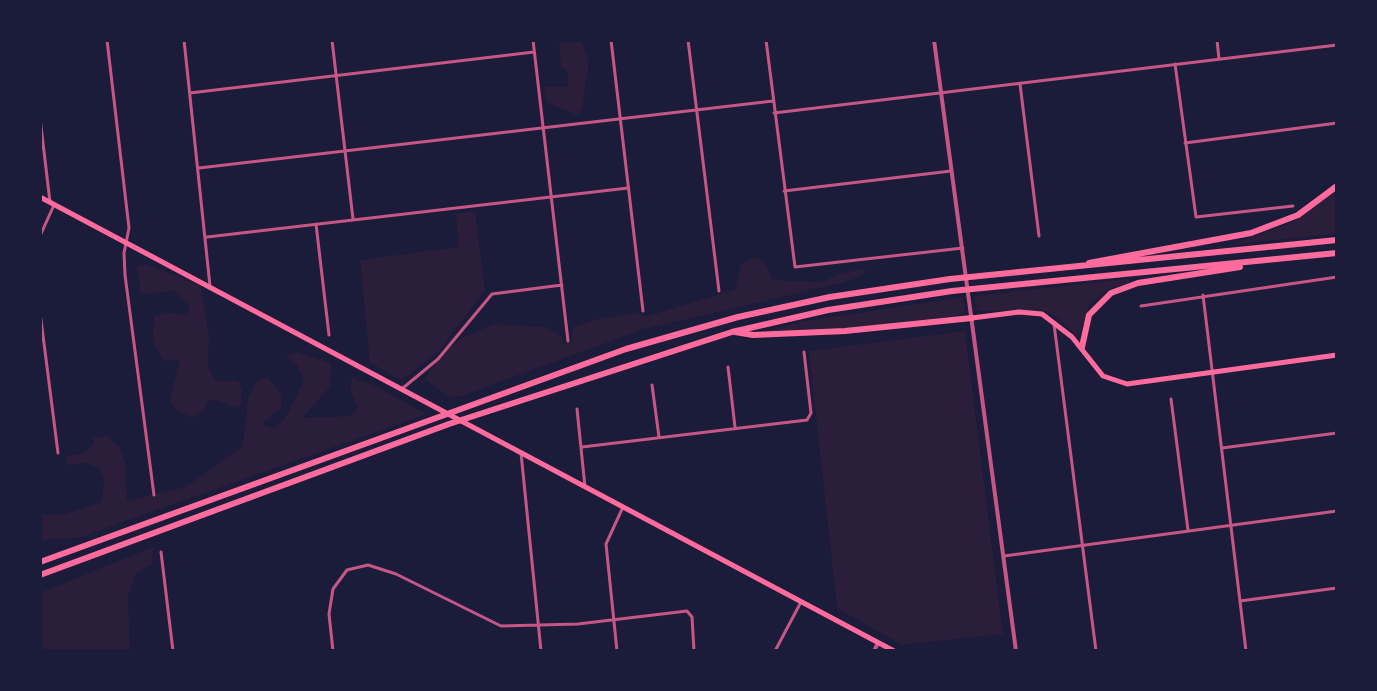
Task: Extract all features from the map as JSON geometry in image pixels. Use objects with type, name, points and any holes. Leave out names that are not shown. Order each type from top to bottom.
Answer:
[{"type":"highway","points":[[1047,270],[1251,233],[1298,215],[1337,186]]},
{"type":"highway","points":[[40,562],[626,349],[781,307],[950,279],[1337,240]]},
{"type":"highway","points":[[40,575],[449,424],[732,332],[828,310],[982,287],[1337,253]]},
{"type":"highway","points":[[1082,347],[1085,325],[1095,306],[1124,288],[1309,256]]},
{"type":"highway","points":[[732,332],[753,335],[829,332],[972,318]]},
{"type":"main road","points":[[40,197],[894,651]]},
{"type":"main road","points":[[972,318],[1034,312],[1054,321],[1082,347],[1096,370],[1118,382],[1337,355]]},
{"type":"street","points":[[107,40],[129,228],[125,275],[154,495]]},
{"type":"street","points":[[184,40],[207,237],[209,288]]},
{"type":"street","points":[[332,40],[353,220]]},
{"type":"street","points":[[533,40],[568,341]]},
{"type":"street","points":[[611,40],[643,311]]},
{"type":"street","points":[[688,40],[719,291]]},
{"type":"street","points":[[766,40],[795,267],[963,248]]},
{"type":"street","points":[[934,40],[1016,651]]},
{"type":"street","points":[[1217,40],[1219,59]]},
{"type":"street","points":[[774,113],[1337,45]]},
{"type":"street","points":[[190,93],[534,52]]},
{"type":"street","points":[[1175,64],[1196,217],[1293,206]]},
{"type":"street","points":[[1020,84],[1039,236]]},
{"type":"street","points":[[199,168],[773,101]]},
{"type":"street","points":[[40,118],[52,204],[40,236]]},
{"type":"street","points":[[1185,143],[1337,123]]},
{"type":"street","points":[[784,191],[952,171]]},
{"type":"street","points":[[207,237],[628,188]]},
{"type":"street","points":[[316,224],[329,335]]},
{"type":"street","points":[[1141,306],[1337,277]]},
{"type":"street","points":[[401,390],[438,359],[492,294],[562,285]]},
{"type":"street","points":[[1203,295],[1246,651]]},
{"type":"street","points":[[40,312],[58,453]]},
{"type":"street","points":[[1054,321],[1096,651]]},
{"type":"street","points":[[582,447],[805,421],[811,413],[804,352]]},
{"type":"street","points":[[728,367],[735,429]]},
{"type":"street","points":[[652,385],[659,438]]},
{"type":"street","points":[[1171,399],[1188,531]]},
{"type":"street","points":[[577,409],[585,487]]},
{"type":"street","points":[[1222,448],[1337,433]]},
{"type":"street","points":[[521,453],[541,651]]},
{"type":"street","points":[[617,651],[606,544],[623,507]]},
{"type":"street","points":[[1004,556],[1337,511]]},
{"type":"street","points":[[161,552],[173,651]]},
{"type":"street","points":[[333,651],[331,595],[347,570],[361,565],[386,570],[496,625],[538,626],[683,610],[690,614],[694,651]]},
{"type":"street","points":[[1240,601],[1337,588]]},
{"type":"street","points":[[775,651],[801,602]]},
{"type":"street","points":[[874,651],[878,643]]},
{"type":"shaded area","points":[[559,40],[580,40],[589,61],[582,109],[577,115],[546,102],[544,86],[568,87],[568,72],[561,67]]},
{"type":"shaded area","points":[[1337,190],[1337,233],[1229,245],[1289,224]]},
{"type":"shaded area","points":[[475,211],[485,290],[439,351],[402,380],[370,363],[360,260],[459,247],[456,214]]},
{"type":"shaded area","points":[[755,257],[764,262],[772,279],[791,281],[822,282],[838,274],[867,268],[860,277],[841,283],[641,330],[461,396],[449,397],[425,379],[443,352],[460,339],[493,324],[546,327],[561,336],[564,344],[571,342],[573,327],[598,319],[639,312],[645,317],[736,289],[741,264]]},
{"type":"shaded area","points":[[146,264],[201,286],[209,336],[208,367],[215,381],[238,381],[242,388],[241,406],[234,408],[215,399],[208,401],[203,411],[192,418],[174,408],[170,401],[180,360],[165,361],[159,353],[153,341],[154,316],[165,312],[181,315],[189,312],[189,304],[174,291],[141,294],[137,267]]},
{"type":"shaded area","points":[[1129,279],[1129,283],[1111,288],[1090,303],[1078,338],[1061,320],[1044,310],[977,310],[974,296]]},
{"type":"shaded area","points":[[963,297],[965,313],[957,316],[858,328],[760,333],[799,322]]},
{"type":"shaded area","points":[[965,331],[1003,634],[902,645],[837,608],[809,351]]},
{"type":"shaded area","points":[[297,352],[331,363],[330,387],[302,418],[350,416],[358,408],[350,390],[352,378],[371,384],[427,414],[78,538],[40,540],[40,514],[61,515],[102,502],[104,478],[99,468],[87,463],[67,465],[66,457],[86,452],[94,444],[93,437],[107,436],[120,448],[125,462],[127,501],[186,487],[243,446],[248,399],[255,383],[267,376],[282,394],[281,408],[262,424],[274,429],[285,418],[304,381],[298,366],[285,356]]},
{"type":"shaded area","points":[[153,547],[152,564],[135,574],[128,596],[130,651],[40,651],[40,593]]}]
